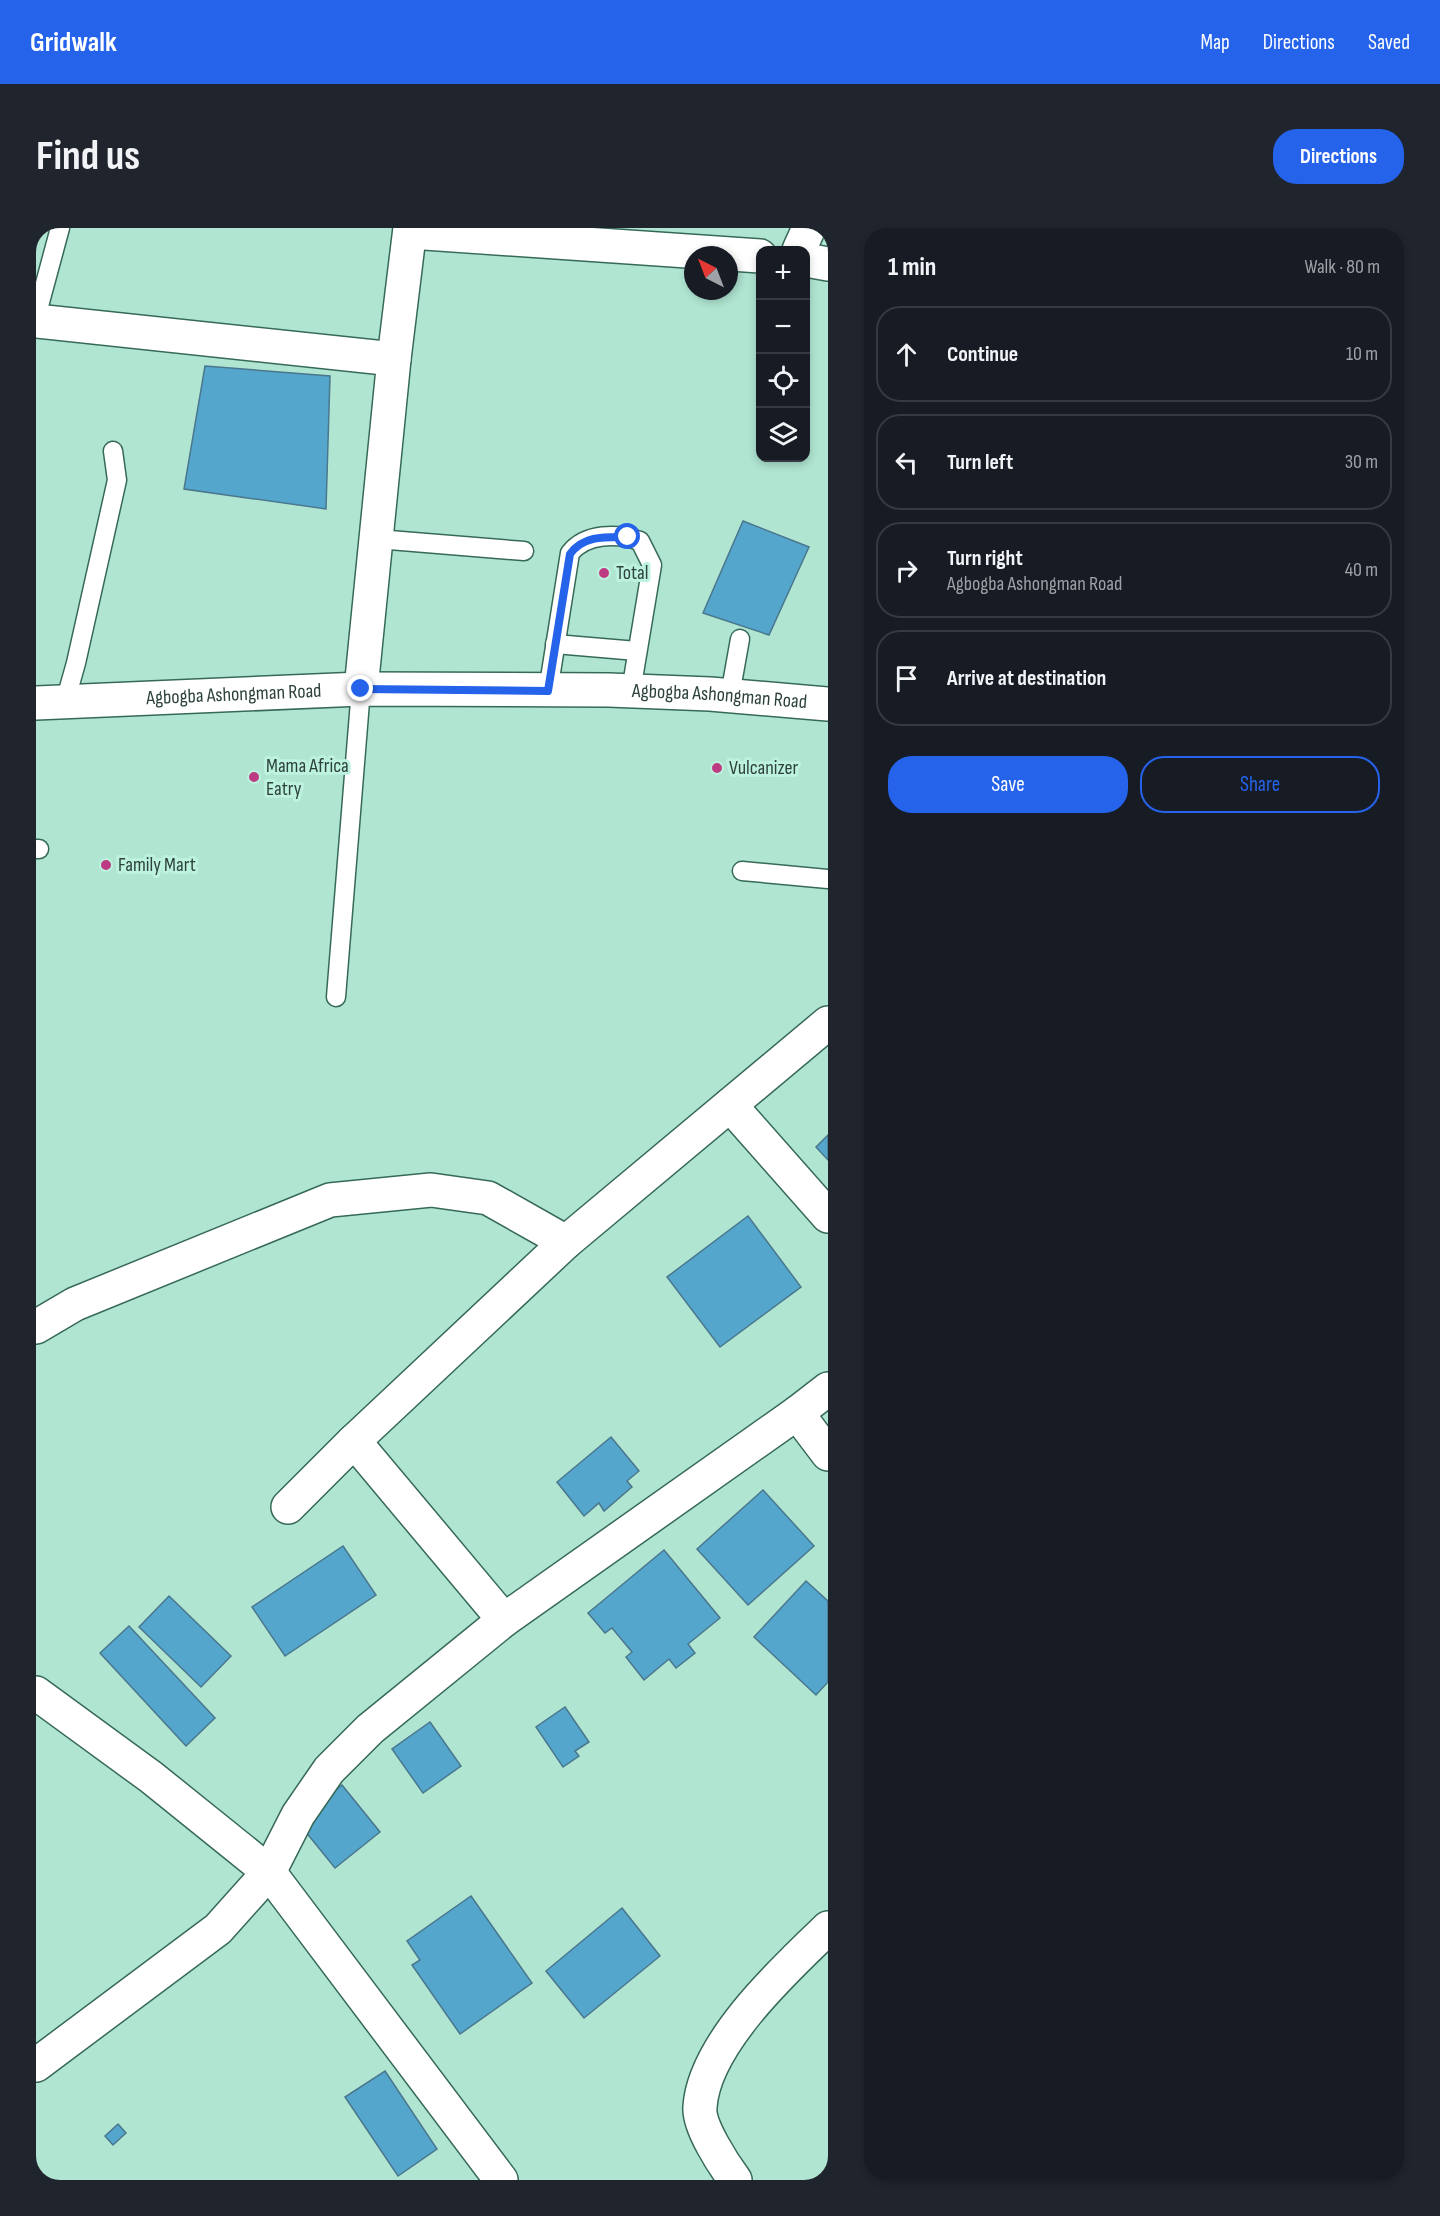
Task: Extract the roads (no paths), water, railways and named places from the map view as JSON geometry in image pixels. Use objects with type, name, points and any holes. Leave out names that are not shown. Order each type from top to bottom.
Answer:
[{"type":"street","points":[[801,246],[809,228]]},
{"type":"street","points":[[361,689],[394,358],[410,230],[756,256]]},
{"type":"street","points":[[810,261],[828,264]]},
{"type":"street","points":[[36,319],[394,358]]},
{"type":"street","name":"Agbogba Ashongman Road","points":[[50,702],[361,689],[631,691],[730,695],[828,704]]},
{"type":"street","points":[[288,1507],[354,1440],[566,1242],[828,1023]]},
{"type":"street","points":[[730,1105],[828,1216]]},
{"type":"street","points":[[36,1327],[75,1304],[330,1200],[430,1190],[488,1198],[566,1242]]},
{"type":"street","points":[[36,2065],[218,1929],[268,1872],[298,1815],[329,1770],[370,1729],[504,1620],[828,1389]]},
{"type":"street","points":[[797,1413],[828,1454]]},
{"type":"street","points":[[354,1440],[504,1620]]},
{"type":"street","points":[[36,1693],[151,1777],[268,1872],[501,2180]]},
{"type":"street","points":[[735,2180],[717,2156],[699,2108],[714,2058],[775,1978],[828,1928]]},
{"type":"lane","points":[[36,319],[60,228]]},
{"type":"lane","points":[[50,702],[117,480],[113,451]]},
{"type":"lane","points":[[548,691],[570,554],[576,546],[587,540],[628,537],[640,541],[652,565],[631,691]]},
{"type":"lane","points":[[377,539],[524,551]]},
{"type":"lane","points":[[730,695],[740,639]]},
{"type":"lane","points":[[555,644],[637,651]]},
{"type":"lane","points":[[336,997],[361,689]]},
{"type":"lane","points":[[742,871],[828,879]]},
{"type":"place","name":"Total","points":[[604,573]]},
{"type":"place","name":"Vulcanizer","points":[[717,768]]},
{"type":"place","name":"Mama Africa Eatry","points":[[254,777]]},
{"type":"place","name":"Family Mart","points":[[106,865]]}]
